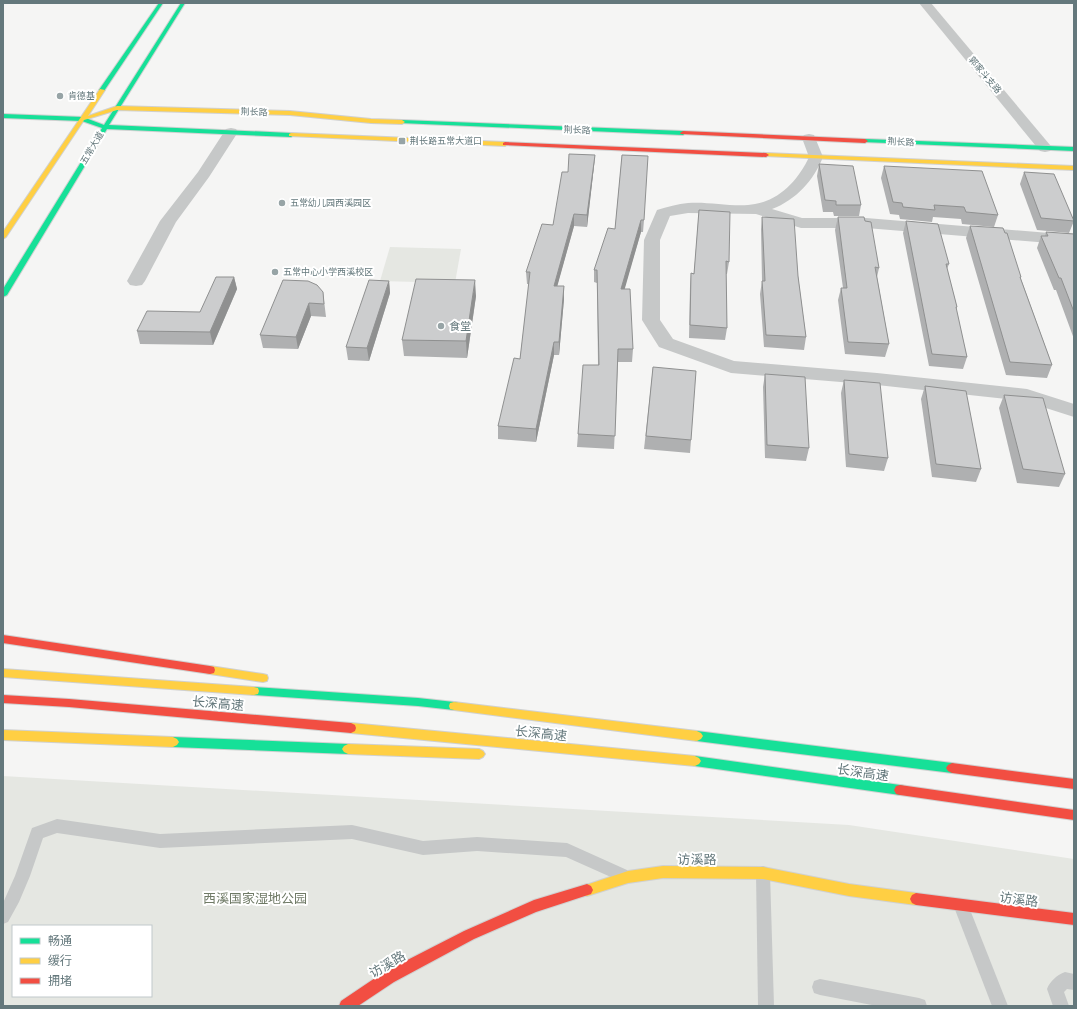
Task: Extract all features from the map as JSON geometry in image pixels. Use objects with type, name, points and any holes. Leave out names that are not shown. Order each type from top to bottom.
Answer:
[{"type":"main road","points":[[3,237],[160,3]]},
{"type":"main road","name":"五常大道","points":[[3,295],[105,127],[183,3]]},
{"type":"main road","name":"荆长路","points":[[83,119],[117,108],[290,113],[371,121],[1074,150]]},
{"type":"main road","name":"荆长路","points":[[3,116],[83,119],[105,127],[1074,168]]},
{"type":"main road","points":[[3,639],[269,679]]},
{"type":"main road","name":"长深高速","points":[[3,673],[418,702],[709,737],[1074,784]]},
{"type":"main road","points":[[308,685],[418,702]]},
{"type":"main road","name":"长深高速","points":[[3,699],[69,703],[323,725],[713,763],[1074,816]]},
{"type":"main road","points":[[3,735],[490,754]]},
{"type":"main road","points":[[554,757],[713,763]]},
{"type":"main road","name":"访溪路","points":[[346,1006],[389,976],[469,935],[534,906],[628,877],[664,872],[763,873],[850,890],[1074,919]]},
{"type":"street","name":"郭家斗支路","points":[[924,3],[1045,148]]},
{"type":"street","points":[[136,281],[168,221],[204,174],[231,132]]},
{"type":"street","points":[[756,209],[780,200],[801,182],[812,168],[816,157],[810,138]]},
{"type":"street","points":[[1074,240],[866,223],[801,223],[756,209],[688,208],[664,213],[652,240],[651,320],[666,343],[731,367],[877,379],[1027,395],[1074,411]]},
{"type":"lane","points":[[3,917],[27,862],[37,833],[57,826],[160,841],[352,832],[423,848],[477,844],[567,850],[628,877]]},
{"type":"lane","points":[[763,873],[766,1006]]},
{"type":"lane","points":[[961,904],[1000,1006]]},
{"type":"lane","points":[[1061,1006],[1055,989],[1065,980],[1074,982]]},
{"type":"lane","points":[[820,987],[919,1006]]},
{"type":"green space","points":[[390,247],[461,249],[455,283],[380,281]]},
{"type":"green space","name":"西溪国家湿地公园","points":[[3,776],[849,825],[1074,859],[1074,1006],[3,1006]]},
{"type":"building","points":[[569,154],[595,155],[587,215],[574,214],[554,286],[564,286],[559,342],[554,342],[536,429],[498,426],[514,358],[520,359],[530,272],[526,272],[542,224],[553,225],[562,172],[568,172]]},
{"type":"building","points":[[622,155],[648,156],[644,220],[641,220],[621,289],[630,289],[633,349],[618,349],[615,436],[578,434],[583,365],[599,365],[597,270],[594,270],[608,228],[615,229]]},
{"type":"building","points":[[819,164],[853,166],[861,205],[836,205],[836,201],[825,200]]},
{"type":"building","points":[[884,166],[982,171],[998,215],[966,212],[964,207],[934,205],[935,210],[903,207],[902,203],[893,202]]},
{"type":"building","points":[[1024,172],[1054,174],[1074,221],[1041,218]]},
{"type":"building","points":[[699,210],[730,212],[729,262],[726,261],[727,328],[690,325],[691,273],[694,274]]},
{"type":"building","points":[[762,217],[794,219],[798,276],[806,337],[766,335],[762,281],[765,281]]},
{"type":"building","points":[[838,217],[864,217],[865,221],[871,222],[879,268],[875,267],[889,344],[848,342],[841,288],[847,288]]},
{"type":"building","points":[[906,221],[938,224],[949,264],[946,264],[957,307],[967,357],[932,354]]},
{"type":"building","points":[[970,226],[1003,228],[1005,233],[1007,233],[1020,277],[1052,365],[1010,362]]},
{"type":"building","points":[[1046,232],[1074,234],[1074,312],[1061,278],[1059,278],[1041,236],[1048,236]]},
{"type":"building","points":[[216,277],[234,277],[210,332],[137,331],[147,311],[200,312]]},
{"type":"building","name":"食堂","points":[[416,279],[475,280],[466,341],[402,340]]},
{"type":"building","points":[[283,280],[308,281],[317,285],[323,292],[324,304],[309,303],[296,337],[260,335]]},
{"type":"building","points":[[369,280],[389,281],[367,348],[346,347]]},
{"type":"building","points":[[653,367],[696,371],[691,440],[646,436]]},
{"type":"building","points":[[765,374],[805,377],[809,448],[767,445]]},
{"type":"building","points":[[844,380],[880,383],[888,458],[849,454]]},
{"type":"building","points":[[925,386],[966,391],[981,469],[936,464]]},
{"type":"building","points":[[1004,395],[1043,398],[1065,474],[1023,469]]},
{"type":"traffic: fast","points":[[102,90],[161,3]]},
{"type":"traffic: fast","points":[[3,295],[105,127],[183,3]]},
{"type":"traffic: fast","points":[[3,116],[83,119],[105,127],[291,135]]},
{"type":"traffic: fast","points":[[402,122],[683,133]]},
{"type":"traffic: fast","points":[[865,141],[1074,149]]},
{"type":"traffic: fast","points":[[254,691],[418,702],[454,706]]},
{"type":"traffic: fast","points":[[697,736],[952,768]]},
{"type":"traffic: fast","points":[[173,742],[348,749]]},
{"type":"traffic: fast","points":[[695,761],[900,790]]},
{"type":"traffic: slow","points":[[3,237],[102,90]]},
{"type":"traffic: slow","points":[[83,119],[117,108],[290,113],[371,121],[402,122]]},
{"type":"traffic: slow","points":[[291,135],[505,144]]},
{"type":"traffic: slow","points":[[766,155],[1074,168]]},
{"type":"traffic: slow","points":[[210,670],[263,678]]},
{"type":"traffic: slow","points":[[3,673],[254,691]]},
{"type":"traffic: slow","points":[[454,706],[697,736]]},
{"type":"traffic: slow","points":[[351,728],[695,761]]},
{"type":"traffic: slow","points":[[3,735],[173,742]]},
{"type":"traffic: slow","points":[[348,749],[479,754]]},
{"type":"traffic: slow","points":[[587,890],[628,877],[663,872],[763,873],[849,890],[916,899]]},
{"type":"traffic: jam","points":[[683,133],[865,141]]},
{"type":"traffic: jam","points":[[505,144],[766,155]]},
{"type":"traffic: jam","points":[[3,639],[210,670]]},
{"type":"traffic: jam","points":[[3,699],[69,703],[351,728]]},
{"type":"traffic: jam","points":[[952,768],[1074,784]]},
{"type":"traffic: jam","points":[[900,790],[1074,815]]},
{"type":"traffic: jam","points":[[346,1006],[389,977],[469,935],[534,906],[587,890]]},
{"type":"traffic: jam","points":[[916,899],[1074,919]]},
{"type":"place","name":"肯德基","points":[[60,96]]},
{"type":"place","name":"荆长路五常大道口","points":[[402,141]]},
{"type":"place","name":"五常幼儿园西溪园区","points":[[282,203]]},
{"type":"place","name":"五常中心小学西溪校区","points":[[275,272]]},
{"type":"place","name":"食堂","points":[[441,326]]}]
